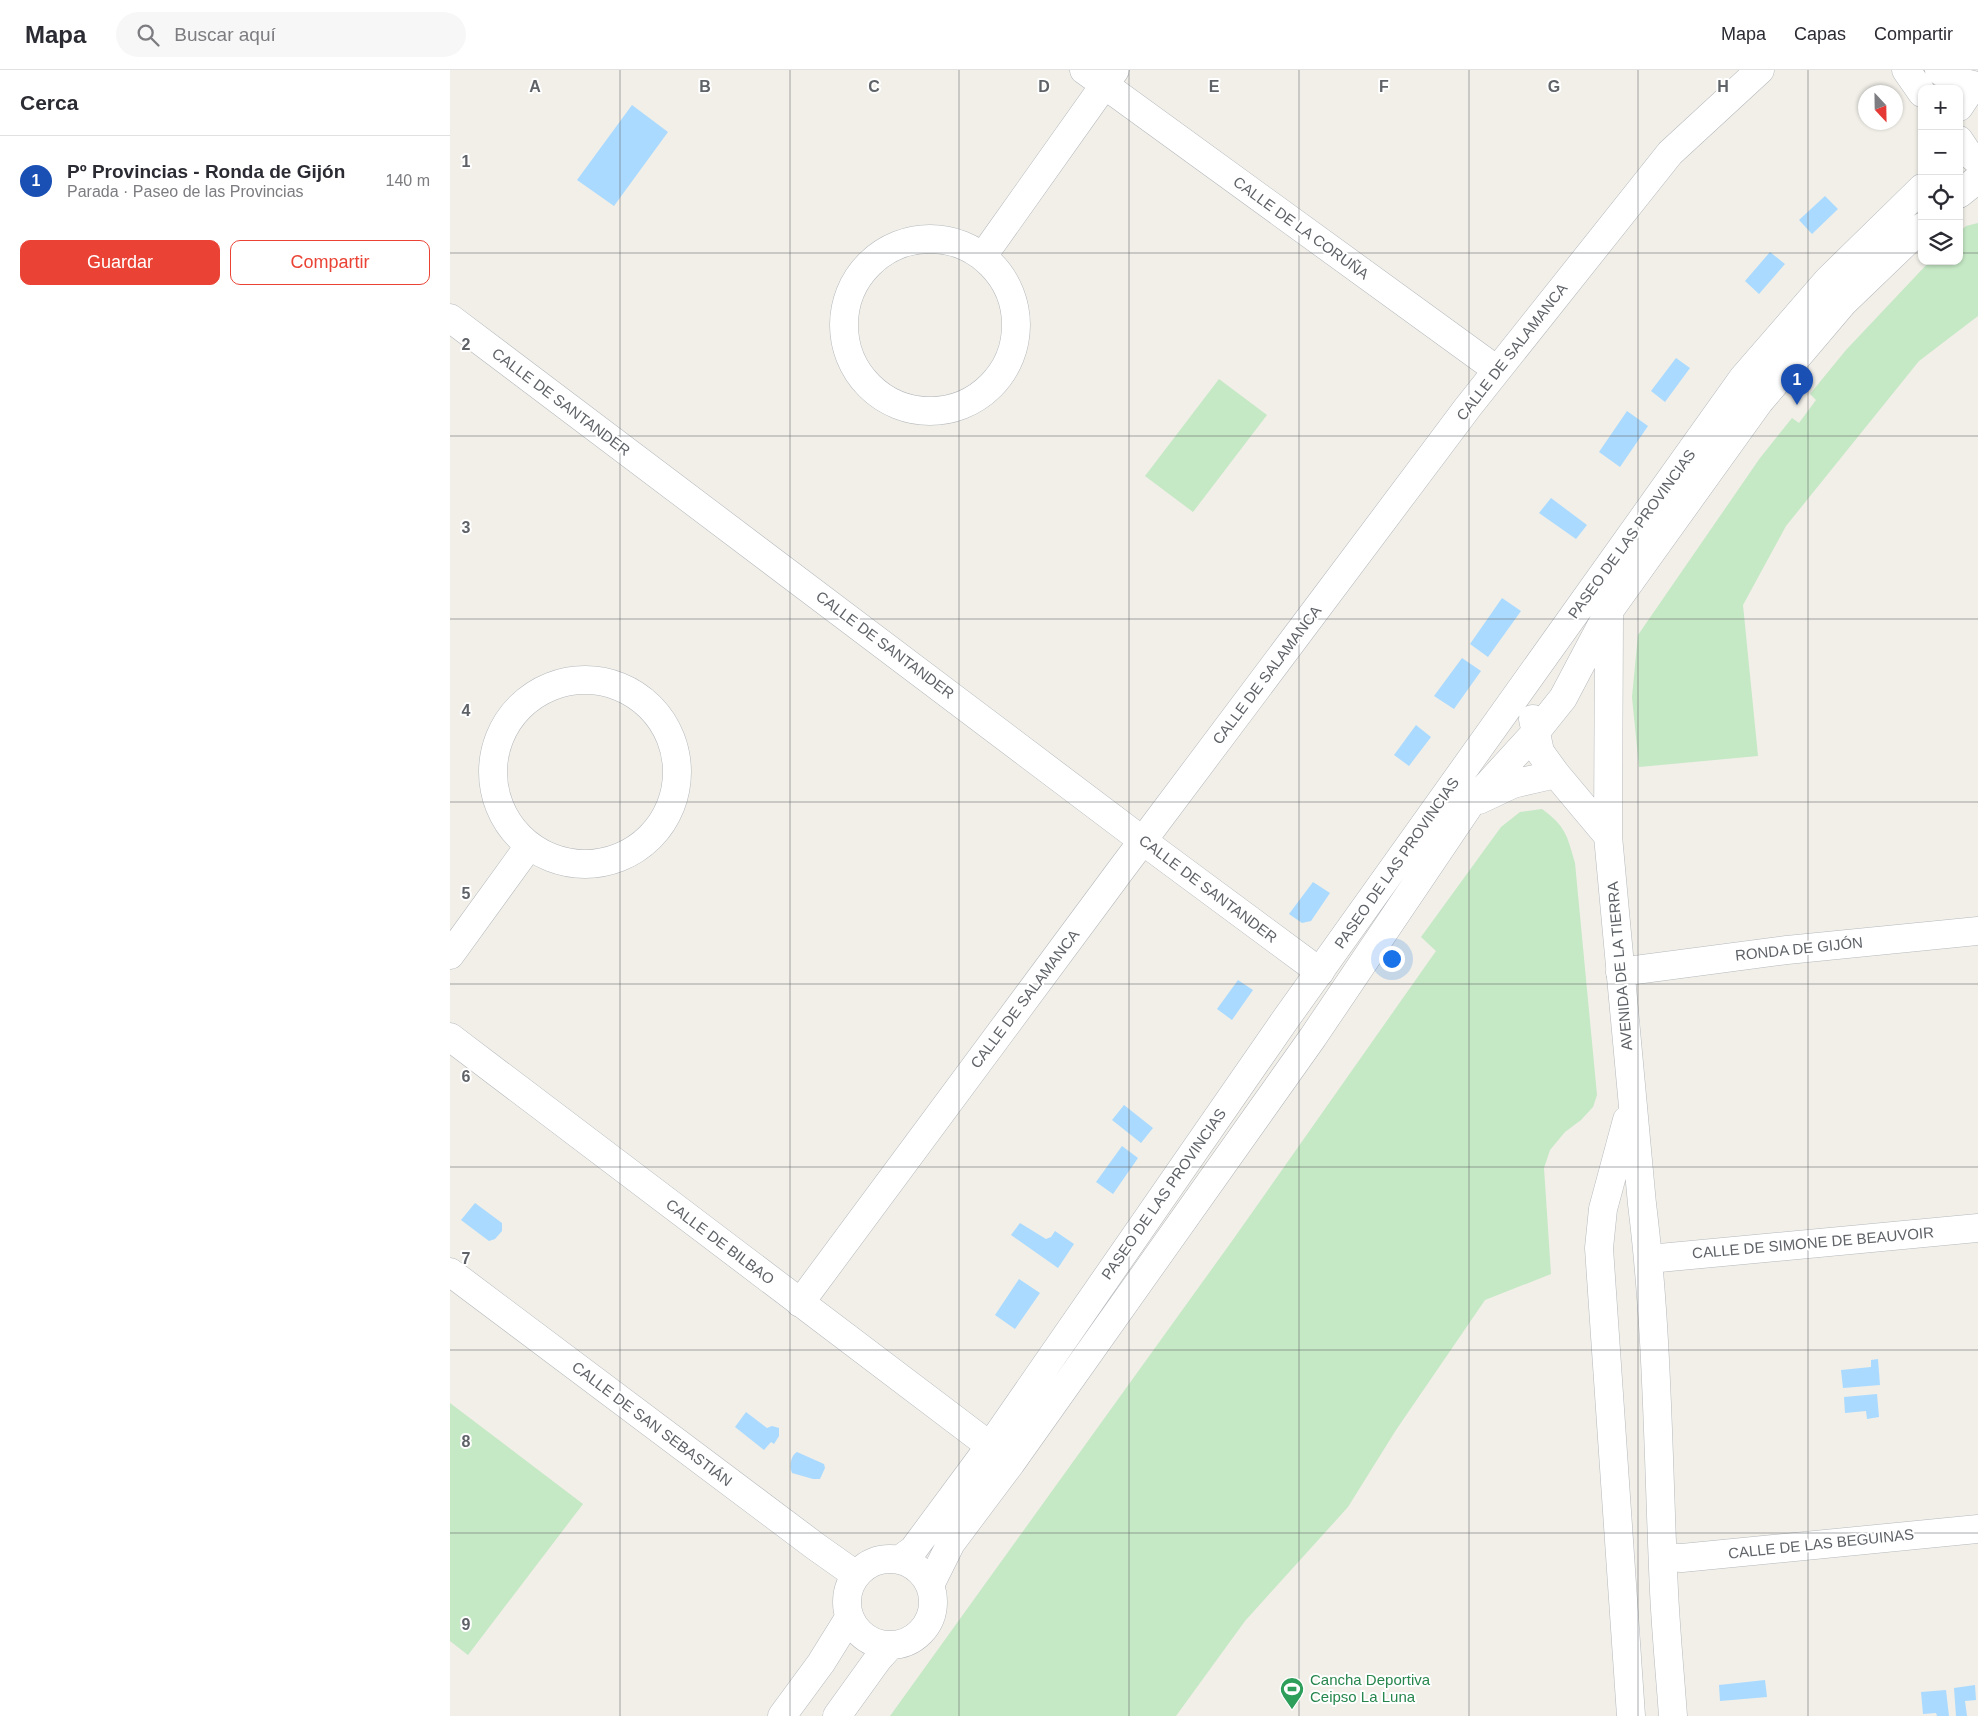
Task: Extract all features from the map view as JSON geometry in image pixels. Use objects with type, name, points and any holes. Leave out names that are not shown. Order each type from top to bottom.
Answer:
[{"type":"street","name":"CALLE DE SALAMANCA","points":[[800,1303],[1143,841],[1498,370],[1670,153],[1760,70]]},
{"type":"street","points":[[1906,70],[1918,87]]},
{"type":"street","points":[[1938,70],[1953,80],[1978,86]]},
{"type":"street","name":"CALLE DE LA CORUÑA","points":[[983,256],[1102,75],[1498,370]]},
{"type":"street","points":[[1963,100],[1967,94],[1978,86]]},
{"type":"street","points":[[1963,147],[1966,152],[1978,161]]},
{"type":"street","points":[[1963,191],[1978,179]]},
{"type":"street","name":"PASEO DE LAS PROVINCIAS","points":[[899,1560],[914,1550],[990,1446],[1119,1258],[1320,972],[1536,666],[1743,378],[1828,280],[1918,192]]},
{"type":"street","name":"PASEO DE LAS PROVINCIAS","points":[[930,1585],[951,1543],[1011,1463],[1313,1038],[1471,803],[1538,743],[1609,611],[1759,402],[1843,303],[1918,231]]},
{"type":"street","points":[[926,239],[956,243],[983,256],[1003,278],[1015,306],[1016,336],[1007,364],[989,389],[963,405],[934,411],[904,408],[878,394],[857,372],[846,344],[844,314],[854,286],[872,262],[897,246],[926,239]]},
{"type":"street","name":"CALLE DE SANTANDER","points":[[450,318],[1143,841],[1320,972]]},
{"type":"street","name":"AVENIDA DE LA TIERRA","points":[[1609,611],[1608,836],[1649,1258],[1655,1347],[1663,1556],[1674,1716]]},
{"type":"street","points":[[1536,666],[1531,706],[1538,743],[1556,774],[1608,836]]},
{"type":"street","points":[[592,679],[621,686],[646,702],[666,727],[676,756],[676,788],[666,818],[646,842],[619,858],[611,860],[588,864],[556,860],[528,846],[508,824],[496,797],[492,768],[498,739],[513,714],[535,694],[563,682],[592,679]]},
{"type":"street","points":[[1471,803],[1512,784],[1556,774]]},
{"type":"street","points":[[450,955],[528,846]]},
{"type":"street","name":"RONDA DE GIJÓN","points":[[1620,972],[1787,950],[1978,931]]},
{"type":"street","name":"CALLE DE BILBAO","points":[[450,1037],[990,1446]]},
{"type":"street","points":[[1631,1716],[1599,1248],[1603,1209],[1632,1096]]},
{"type":"street","points":[[1613,1176],[1636,1249],[1649,1258]]},
{"type":"street","name":"CALLE DE SIMONE DE BEAUVOIR","points":[[1649,1258],[1978,1228]]},
{"type":"street","name":"CALLE DE SAN SEBASTIÁN","points":[[450,1272],[856,1575]]},
{"type":"street","name":"CALLE DE LAS BEGUINAS","points":[[1663,1556],[1682,1558],[1978,1529]]},
{"type":"street","points":[[885,1559],[910,1563],[921,1572],[930,1585],[933,1601],[932,1614],[925,1628],[909,1642],[890,1646],[878,1645],[866,1639],[857,1631],[849,1618],[846,1604],[849,1588],[856,1575],[866,1566],[885,1559]]},
{"type":"street","points":[[782,1716],[822,1663],[849,1618]]},
{"type":"street","points":[[837,1716],[878,1659],[890,1646]]},
{"type":"green space","points":[[1978,223],[1978,316],[1919,361],[1786,526],[1743,605],[1758,756],[1639,767],[1632,697],[1638,635],[1760,458],[1792,418],[1799,423],[1816,400],[1810,394],[1846,350],[1926,265],[1963,265],[1963,229]]},
{"type":"green space","points":[[1219,379],[1267,415],[1193,512],[1145,476]]},
{"type":"green space","points":[[1542,809],[1561,827],[1570,845],[1575,863],[1597,1095],[1593,1107],[1581,1120],[1565,1132],[1550,1150],[1544,1168],[1551,1274],[1485,1300],[1396,1430],[1348,1507],[1245,1621],[1176,1716],[890,1716],[1232,1241],[1436,951],[1421,937],[1501,827],[1520,812]]},
{"type":"green space","points":[[450,1403],[583,1504],[468,1655],[450,1641]]},
{"type":"water","points":[[632,105],[668,132],[614,206],[577,180]]},
{"type":"water","points":[[1825,196],[1838,209],[1812,234],[1799,220]]},
{"type":"water","points":[[1770,252],[1785,264],[1759,294],[1745,281]]},
{"type":"water","points":[[1676,358],[1690,368],[1665,402],[1651,391]]},
{"type":"water","points":[[1627,411],[1648,426],[1620,467],[1599,452]]},
{"type":"water","points":[[1551,498],[1587,525],[1576,539],[1539,513]]},
{"type":"water","points":[[1502,598],[1521,611],[1488,657],[1470,644]]},
{"type":"water","points":[[1462,658],[1481,671],[1454,709],[1434,696]]},
{"type":"water","points":[[1416,725],[1431,737],[1409,766],[1394,755]]},
{"type":"water","points":[[1313,882],[1330,893],[1311,921],[1302,923],[1289,914]]},
{"type":"water","points":[[1238,980],[1253,990],[1232,1020],[1217,1009]]},
{"type":"water","points":[[1124,1105],[1153,1128],[1141,1143],[1112,1120]]},
{"type":"water","points":[[1122,1146],[1138,1158],[1113,1194],[1096,1182]]},
{"type":"water","points":[[475,1203],[502,1223],[502,1231],[495,1239],[489,1241],[461,1220]]},
{"type":"water","points":[[1020,1223],[1046,1239],[1051,1237],[1055,1231],[1074,1244],[1058,1268],[1011,1235]]},
{"type":"water","points":[[1019,1279],[1040,1293],[1015,1329],[995,1315]]},
{"type":"water","points":[[1878,1359],[1880,1385],[1843,1388],[1841,1370],[1871,1367],[1871,1360]]},
{"type":"water","points":[[1877,1394],[1879,1417],[1867,1419],[1866,1411],[1845,1413],[1844,1397]]},
{"type":"water","points":[[746,1412],[767,1428],[772,1426],[779,1428],[779,1436],[774,1444],[771,1442],[764,1450],[735,1427]]},
{"type":"water","points":[[797,1452],[824,1464],[825,1468],[820,1479],[792,1473],[791,1461]]},
{"type":"water","points":[[1765,1680],[1767,1697],[1720,1701],[1719,1685]]},
{"type":"water","points":[[1975,1685],[1976,1700],[1965,1701],[1967,1716],[1956,1716],[1954,1688]]},
{"type":"water","points":[[1946,1690],[1949,1716],[1937,1716],[1936,1713],[1923,1714],[1921,1692]]},
{"type":"place","name":"Pº Provincias - Ronda de Gijón","points":[[1797,405]]},
{"type":"place","name":"Cancha Deportiva Ceipso La Luna","points":[[1292,1710]]}]
